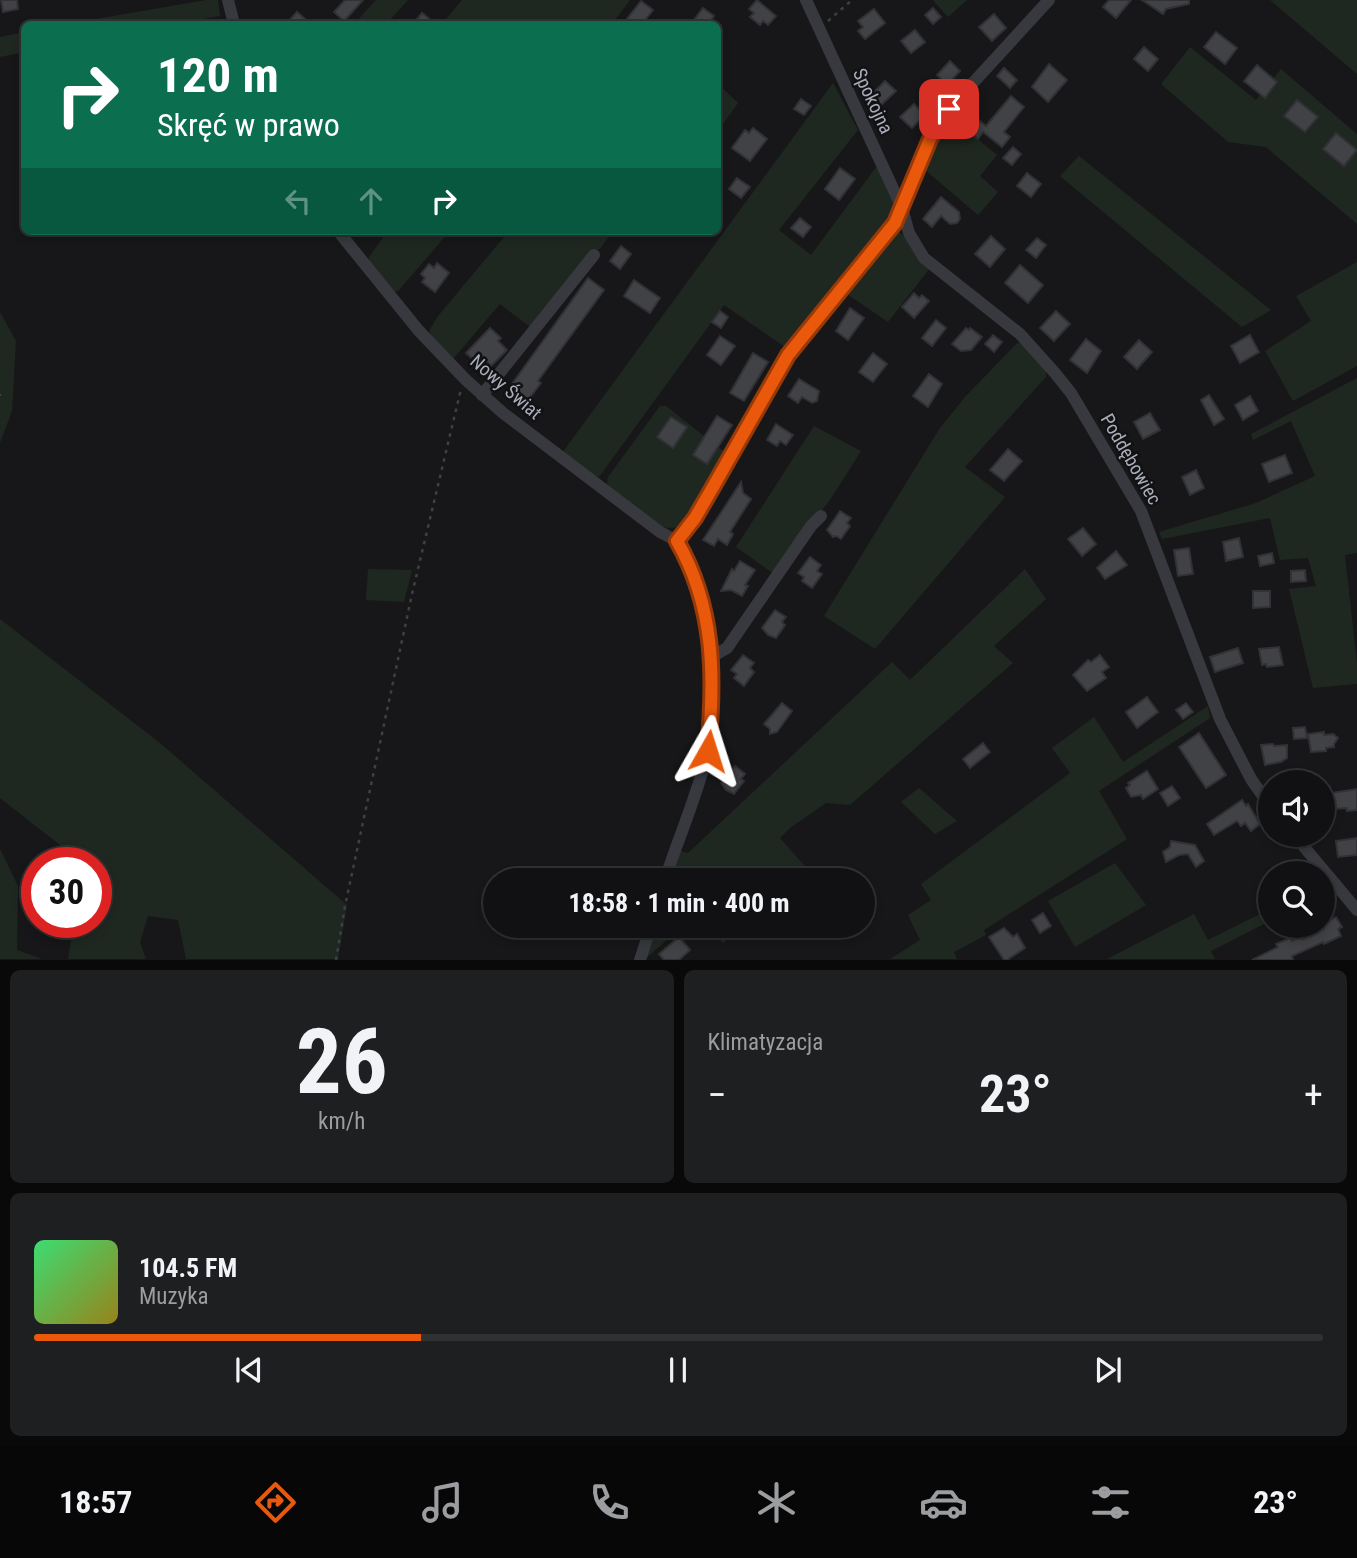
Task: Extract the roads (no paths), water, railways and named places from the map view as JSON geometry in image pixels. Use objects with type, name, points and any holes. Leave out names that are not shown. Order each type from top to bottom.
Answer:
[{"type":"street","points":[[228,0],[233,21]]},
{"type":"street","name":"Spokojna","points":[[806,0],[903,214]]},
{"type":"street","points":[[669,868],[697,791],[708,751],[713,656],[696,581],[677,541],[695,518],[788,355],[903,214],[930,139],[949,109],[1049,0]]},
{"type":"street","name":"Poddębowiec","points":[[903,214],[909,233],[924,258],[1020,334],[1046,362],[1076,403],[1141,511],[1220,719],[1258,789]]},
{"type":"street","name":"Nowy Świat","points":[[341,235],[419,331],[466,380],[503,413],[660,532],[677,541]]},
{"type":"street","points":[[482,394],[594,255]]},
{"type":"street","points":[[713,656],[727,648],[811,526],[821,516]]},
{"type":"street","points":[[1304,847],[1357,910]]},
{"type":"street","points":[[640,960],[647,938]]}]
